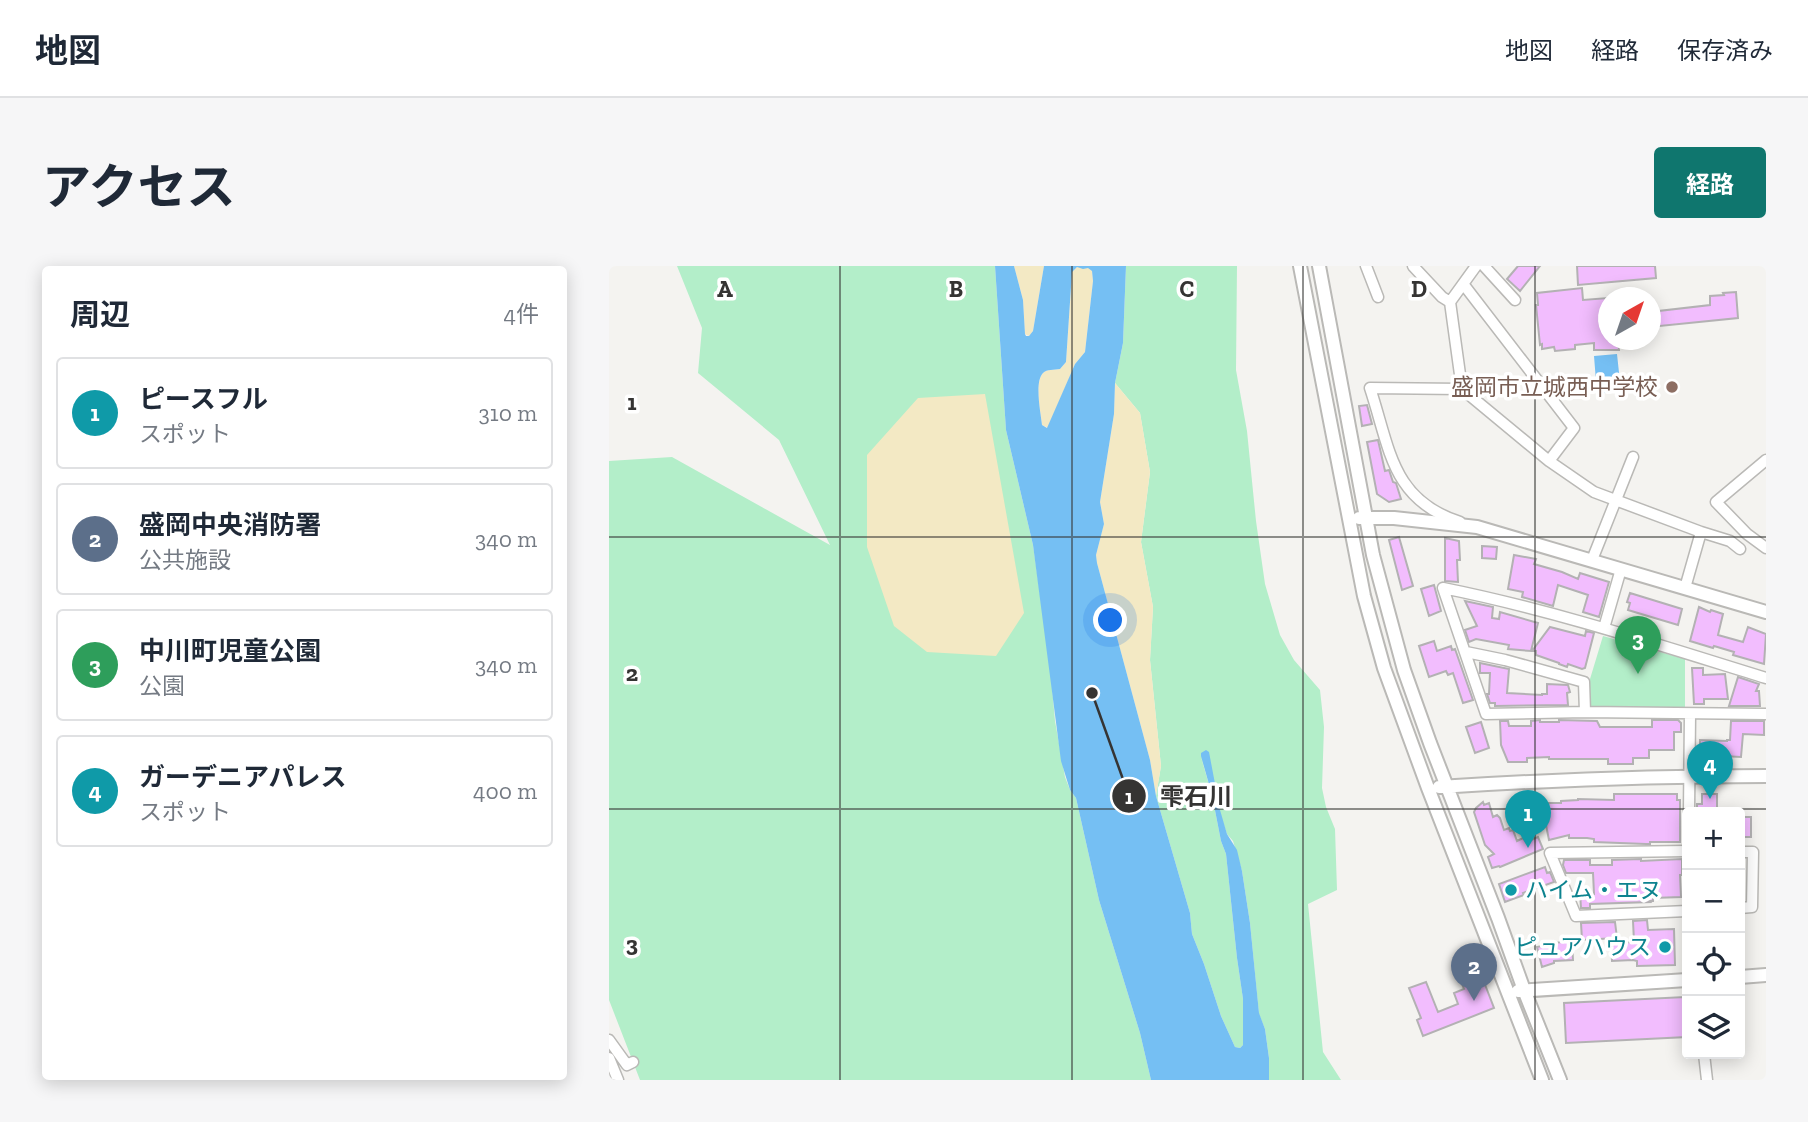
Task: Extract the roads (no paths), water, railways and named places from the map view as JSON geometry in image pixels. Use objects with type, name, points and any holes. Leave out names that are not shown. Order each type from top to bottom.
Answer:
[{"type":"street","points":[[1300,266],[1364,596],[1384,668],[1542,1080]]},
{"type":"street","points":[[1319,266],[1373,555],[1403,670],[1560,1080]]},
{"type":"street","points":[[1366,266],[1378,297]]},
{"type":"street","points":[[1413,266],[1450,302]]},
{"type":"street","points":[[1462,389],[1450,302],[1476,266]]},
{"type":"street","points":[[1484,266],[1515,300]]},
{"type":"street","points":[[1464,285],[1574,428],[1549,461]]},
{"type":"street","points":[[1740,549],[1730,541],[1594,492],[1549,461],[1462,389],[1370,388],[1391,455],[1406,485],[1421,503],[1434,511],[1477,527],[1766,612]]},
{"type":"street","points":[[1592,560],[1633,457]]},
{"type":"street","points":[[1766,460],[1716,502],[1747,534],[1766,548]]},
{"type":"street","points":[[1349,518],[1394,518],[1477,527]]},
{"type":"street","points":[[1685,588],[1701,532]]},
{"type":"street","points":[[1604,628],[1621,569]]},
{"type":"street","points":[[1766,678],[1604,628],[1443,588],[1486,715],[1585,712],[1766,714]]},
{"type":"street","points":[[1466,652],[1584,682],[1585,712]]},
{"type":"street","points":[[1689,807],[1690,715]]},
{"type":"street","points":[[1428,788],[1513,782],[1766,776]]},
{"type":"street","points":[[1682,851],[1550,853],[1576,916],[1682,911]]},
{"type":"street","points":[[1745,852],[1753,852],[1752,907],[1745,908]]},
{"type":"street","points":[[1745,977],[1766,975]]},
{"type":"street","points":[[1508,991],[1682,980]]},
{"type":"street","points":[[609,1040],[627,1065],[633,1062]]},
{"type":"street","points":[[609,1058],[618,1080]]},
{"type":"street","points":[[1705,1059],[1707,1080]]},
{"type":"water","points":[[995,266],[1014,266],[1023,300],[1025,334],[1029,336],[1033,331],[1044,266],[1126,266],[1123,343],[1115,383],[1114,414],[1100,502],[1104,524],[1096,555],[1097,563],[1150,760],[1156,796],[1190,913],[1192,934],[1221,1016],[1235,1047],[1240,1048],[1243,1045],[1243,999],[1226,854],[1201,756],[1206,750],[1209,752],[1220,810],[1227,834],[1237,850],[1242,871],[1259,1013],[1265,1029],[1269,1058],[1269,1080],[1151,1080],[1140,1033],[1099,900],[1076,798],[1070,790],[1061,761],[1033,545],[1006,430]],"holes":[[[1077,267],[1092,271],[1093,281],[1085,352],[1075,364],[1047,428],[1042,425],[1040,377],[1049,370],[1060,369],[1066,362],[1072,272]]]},
{"type":"water","points":[[1617,354],[1621,391],[1597,394],[1594,356]]},
{"type":"place","name":"盛岡市立城西中学校","points":[[1672,387]]},
{"type":"place","name":"中川町児童公園","points":[[1638,674]]},
{"type":"place","name":"雫石川","points":[[1092,693]]},
{"type":"place","name":"ガーデニアパレス","points":[[1710,799]]},
{"type":"place","name":"ピースフル","points":[[1528,848]]},
{"type":"place","name":"ハイム・エヌ","points":[[1511,890]]},
{"type":"place","name":"ピュアハウス","points":[[1665,947]]},
{"type":"place","name":"盛岡中央消防署","points":[[1474,1001]]}]
